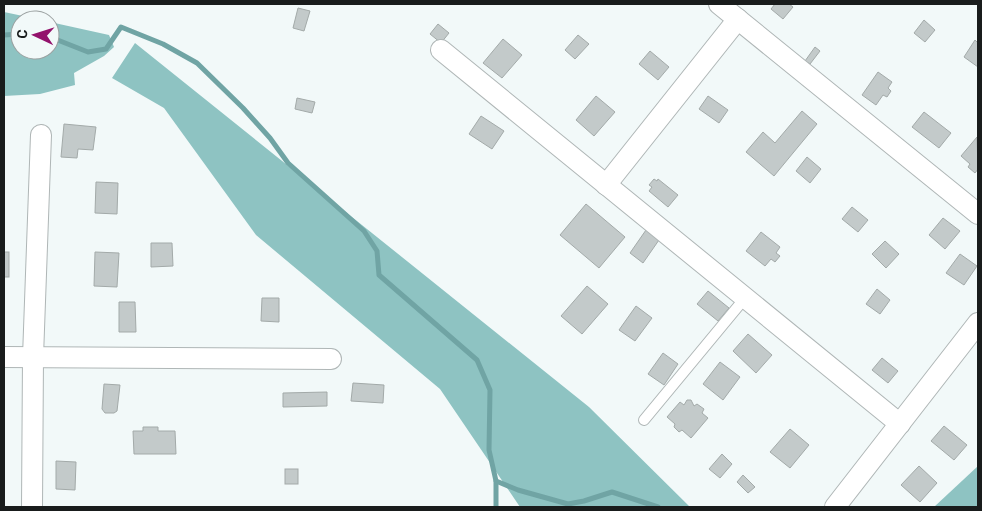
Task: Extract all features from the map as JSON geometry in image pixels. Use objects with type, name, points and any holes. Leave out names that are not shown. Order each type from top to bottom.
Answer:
[{"type":"street","points":[[719,4],[978,214]]},
{"type":"street","points":[[606,185],[738,19]]},
{"type":"street","points":[[441,50],[900,424]]},
{"type":"street","points":[[32,507],[33,358],[41,135]]},
{"type":"street","points":[[835,507],[978,323]]},
{"type":"street","points":[[4,357],[331,359]]},
{"type":"lane","points":[[644,420],[745,298]]},
{"type":"shaded area","points":[[4,12],[10,13],[10,60],[60,60],[60,24],[109,35],[114,47],[104,56],[74,73],[75,85],[40,94],[4,96]]},
{"type":"shaded area","points":[[135,43],[589,407],[690,507],[520,507],[440,389],[256,235],[164,108],[112,78]]},
{"type":"shaded area","points":[[978,466],[978,507],[934,507]]},
{"type":"building","points":[[775,4],[789,4],[793,7],[783,19],[771,9]]},
{"type":"building","points":[[298,8],[310,11],[304,31],[293,28]]},
{"type":"building","points":[[924,20],[935,30],[925,42],[914,33]]},
{"type":"building","points":[[438,24],[449,33],[441,43],[430,34]]},
{"type":"building","points":[[578,35],[589,44],[575,59],[565,50]]},
{"type":"building","points":[[503,39],[522,55],[502,78],[483,63]]},
{"type":"building","points":[[975,40],[978,43],[978,67],[964,57]]},
{"type":"building","points":[[815,47],[820,51],[810,64],[805,61]]},
{"type":"building","points":[[650,51],[669,67],[658,80],[639,64]]},
{"type":"building","points":[[878,72],[892,82],[888,88],[891,91],[887,97],[883,95],[876,105],[862,95]]},
{"type":"building","points":[[596,96],[615,112],[594,136],[576,120]]},
{"type":"building","points":[[708,96],[728,110],[719,123],[699,109]]},
{"type":"building","points":[[297,98],[315,102],[312,113],[295,109]]},
{"type":"building","points":[[802,111],[817,124],[774,176],[746,152],[763,132],[775,143]]},
{"type":"building","points":[[924,112],[951,133],[939,148],[912,127]]},
{"type":"building","points":[[481,116],[504,131],[492,149],[469,134]]},
{"type":"building","points":[[64,124],[96,127],[93,150],[78,149],[77,158],[61,157]]},
{"type":"building","points":[[977,137],[978,169],[975,173],[968,167],[970,164],[961,156]]},
{"type":"building","points":[[807,157],[821,169],[810,183],[796,171]]},
{"type":"building","points":[[654,179],[657,181],[658,179],[678,195],[668,207],[649,191],[652,187],[649,185]]},
{"type":"building","points":[[96,182],[118,183],[117,214],[95,213]]},
{"type":"building","points":[[586,204],[625,237],[599,268],[560,235]]},
{"type":"building","points":[[852,207],[868,220],[858,232],[842,219]]},
{"type":"building","points":[[943,218],[960,231],[945,249],[929,235]]},
{"type":"building","points":[[646,230],[659,240],[643,263],[630,253]]},
{"type":"building","points":[[761,232],[780,247],[776,253],[780,256],[775,262],[771,259],[765,266],[746,251]]},
{"type":"building","points":[[885,241],[899,254],[886,268],[872,254]]},
{"type":"building","points":[[151,243],[172,243],[173,266],[151,267]]},
{"type":"building","points":[[4,252],[9,252],[9,277],[4,277]]},
{"type":"building","points":[[95,252],[119,253],[117,287],[94,286]]},
{"type":"building","points":[[960,254],[977,266],[964,285],[946,273]]},
{"type":"building","points":[[587,286],[608,304],[582,334],[561,316]]},
{"type":"building","points":[[877,289],[890,300],[880,314],[866,304]]},
{"type":"building","points":[[708,291],[729,308],[718,321],[697,304]]},
{"type":"building","points":[[262,298],[279,298],[279,322],[261,321]]},
{"type":"building","points":[[119,302],[135,302],[136,332],[119,332]]},
{"type":"building","points":[[636,306],[652,318],[635,341],[619,330]]},
{"type":"building","points":[[748,334],[772,355],[756,373],[733,351]]},
{"type":"building","points":[[663,353],[678,364],[664,385],[648,374]]},
{"type":"building","points":[[882,358],[898,371],[888,383],[872,370]]},
{"type":"building","points":[[720,362],[740,377],[723,400],[703,384]]},
{"type":"building","points":[[353,383],[384,385],[383,403],[351,401]]},
{"type":"building","points":[[104,384],[120,385],[117,411],[114,413],[105,413],[102,409]]},
{"type":"building","points":[[327,392],[327,406],[283,407],[283,393]]},
{"type":"building","points":[[687,400],[691,400],[694,406],[697,404],[704,409],[702,413],[708,418],[691,438],[682,430],[679,432],[674,427],[675,424],[667,417],[680,402],[684,405]]},
{"type":"building","points":[[944,426],[967,445],[954,460],[931,441]]},
{"type":"building","points":[[143,427],[158,427],[158,431],[175,431],[176,454],[134,454],[133,431],[143,431]]},
{"type":"building","points":[[790,429],[809,445],[790,468],[770,452]]},
{"type":"building","points":[[722,454],[732,464],[720,478],[709,469]]},
{"type":"building","points":[[56,461],[76,462],[75,490],[56,489]]},
{"type":"building","points":[[919,466],[937,483],[920,502],[901,485]]},
{"type":"building","points":[[285,469],[298,469],[298,484],[285,484]]},
{"type":"building","points":[[743,475],[755,487],[748,493],[737,482]]},
{"type":"waterway","points":[[60,41],[88,52],[106,49],[121,27],[163,44],[197,63],[243,108],[270,138],[288,163],[364,231],[377,251],[379,275],[477,360],[490,390],[489,450],[496,481],[518,490],[568,504],[612,492],[658,507]]},
{"type":"waterway","points":[[4,35],[10,35]]},
{"type":"waterway","points":[[496,481],[496,507]]}]
